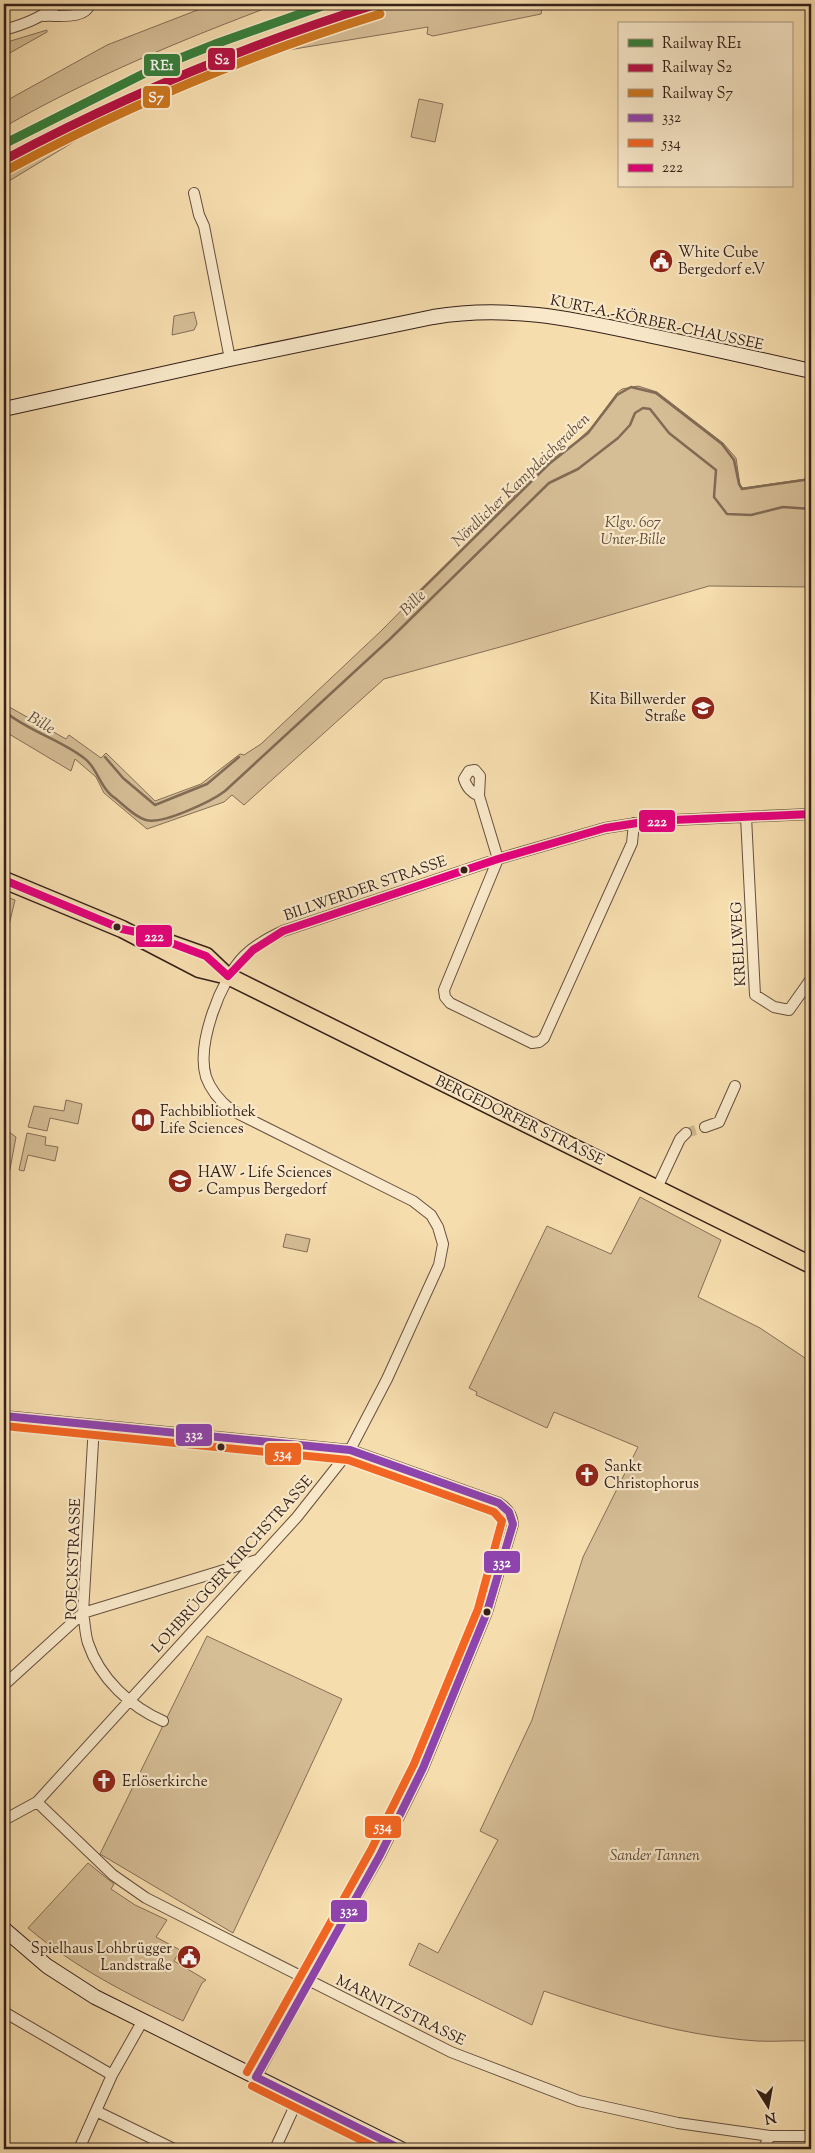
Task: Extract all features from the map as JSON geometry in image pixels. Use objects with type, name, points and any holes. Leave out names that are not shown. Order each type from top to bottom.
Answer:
[{"type":"main road","name":"KURT-A.-KÖRBER-CHAUSSEE","points":[[4,409],[230,359],[438,316],[464,313],[524,313],[572,318],[811,372]]},
{"type":"main road","name":"BERGEDORFER STRASSE","points":[[4,880],[122,929],[199,969],[228,976],[811,1264]]},
{"type":"main road","points":[[4,1929],[47,1966],[95,1997],[401,2149]]},
{"type":"street","points":[[44,16],[58,4]]},
{"type":"street","points":[[4,30],[44,16],[82,14],[88,10],[90,4]]},
{"type":"street","points":[[194,194],[204,226],[230,359]]},
{"type":"street","points":[[479,796],[498,859],[444,990],[444,995],[450,1003],[527,1042],[537,1043],[544,1038],[632,843],[634,823]]},
{"type":"street","name":"BILLWERDER STRASSE","points":[[228,976],[244,956],[264,941],[283,931],[498,859],[606,828],[634,823],[811,814]]},
{"type":"street","name":"KRELLWEG","points":[[746,817],[755,996],[774,1007],[789,1010],[811,979]]},
{"type":"street","name":"LOHBRÜGGER KIRCHSTRASSE","points":[[4,1820],[37,1802],[258,1560],[297,1516],[350,1450],[387,1379],[439,1265],[442,1244],[440,1236],[430,1216],[413,1201],[231,1110],[217,1096],[206,1075],[206,1050],[216,1001],[228,976]]},
{"type":"street","points":[[705,1127],[719,1122],[735,1086]]},
{"type":"street","points":[[657,1188],[680,1139],[686,1133]]},
{"type":"street","points":[[4,1429],[5,1416],[350,1450],[499,1503],[508,1510],[512,1520],[487,1612],[423,1768],[380,1855],[256,2077]]},
{"type":"street","name":"POECKSTRASSE","points":[[94,1425],[83,1613],[88,1643],[102,1672],[130,1702],[143,1712],[164,1721]]},
{"type":"street","points":[[4,1685],[83,1613],[258,1560]]},
{"type":"street","name":"MARNITZSTRASSE","points":[[37,1802],[107,1870],[139,1893],[437,2047],[579,2101],[678,2123],[770,2136],[811,2136]]},
{"type":"street","points":[[4,2012],[112,2075]]},
{"type":"street","points":[[79,2149],[112,2075],[142,2022]]},
{"type":"street","points":[[275,2149],[298,2099]]},
{"type":"street","points":[[96,2111],[174,2149]]},
{"type":"street","points":[[763,2149],[770,2136]]},
{"type":"green space","points":[[213,4],[277,4],[207,31],[104,75],[4,127],[4,102],[107,45]]},
{"type":"green space","points":[[397,4],[543,4],[541,14],[433,36],[427,34],[428,27],[282,51],[159,99],[90,132],[4,184],[4,167],[147,95],[295,35]]},
{"type":"green space","points":[[47,30],[47,32],[8,54],[4,43]]},
{"type":"green space","points":[[419,99],[443,104],[435,142],[411,137]]},
{"type":"green space","points":[[194,312],[197,324],[194,330],[172,335],[174,316]]},
{"type":"green space","name":"Klgv. 607 Unter-Bille","points":[[638,386],[657,392],[723,443],[736,458],[740,485],[743,488],[806,479],[811,476],[811,587],[709,586],[384,679],[244,805],[232,795],[224,802],[147,829],[104,793],[96,777],[75,759],[71,771],[4,731],[4,704],[66,739],[69,735],[101,758],[106,753],[155,801],[201,784],[240,754],[244,755],[261,744],[381,631],[551,460],[576,442],[591,428],[617,393],[622,389]]},
{"type":"green space","points":[[4,896],[15,900],[4,946]]},
{"type":"green space","points":[[66,1100],[82,1104],[78,1124],[50,1118],[47,1131],[28,1127],[34,1106],[64,1111]]},
{"type":"green space","points":[[9,1132],[16,1137],[4,1201],[4,1152]]},
{"type":"green space","points":[[27,1133],[46,1137],[45,1145],[58,1147],[55,1161],[28,1155],[24,1171],[19,1170]]},
{"type":"green space","name":"Sander Tannen","points":[[640,1197],[721,1240],[698,1297],[760,1328],[811,1362],[811,2041],[757,2041],[676,2029],[622,2016],[544,1991],[532,2025],[409,1965],[419,1943],[438,1953],[498,1840],[480,1831],[532,1720],[583,1557],[638,1447],[554,1412],[547,1428],[476,1395],[477,1392],[469,1388],[547,1226],[611,1254]]},
{"type":"green space","points":[[286,1234],[310,1239],[307,1252],[283,1247]]},
{"type":"green space","points":[[207,1636],[342,1699],[233,1933],[100,1854]]},
{"type":"green space","points":[[88,1863],[114,1884],[111,1889],[135,1905],[167,1920],[156,1937],[180,1950],[174,1961],[206,1980],[202,1983],[183,2021],[84,1968],[46,1943],[28,1928]]},
{"type":"waterway","name":"Nördlicher Kampdeichgraben","points":[[410,601],[549,464],[588,433],[617,395],[631,387],[656,393],[722,444],[734,460],[739,484],[742,489],[811,479]]},
{"type":"waterway","name":"Bille","points":[[4,711],[23,724],[64,745],[84,758],[92,766],[107,791],[137,816],[153,821],[175,816],[199,806],[225,791],[390,639],[549,483],[578,469],[618,438],[630,425],[635,413],[643,408],[650,409],[669,433],[716,470],[714,497],[727,514],[751,515],[783,507],[811,509]]},
{"type":"waterway","points":[[105,757],[123,778],[155,805],[207,784],[239,757]]},
{"type":"tunnel","points":[[686,1133],[705,1127]]},
{"type":"rail line","name":"RE1","points":[[4,144],[153,69],[218,43],[328,4]]},
{"type":"rail line","name":"S2","points":[[4,160],[95,114],[187,73],[281,37],[377,4]]},
{"type":"rail line","name":"S7","points":[[9,169],[99,123],[191,82],[284,46],[380,14]]},
{"type":"transit line","name":"222","points":[[228,976],[253,950],[283,931],[498,859],[605,828],[650,821],[811,814]]},
{"type":"transit line","name":"222","points":[[4,880],[122,929],[150,935],[206,956],[228,976]]},
{"type":"transit line","name":"332","points":[[4,1416],[350,1450],[499,1503],[509,1512],[513,1524],[487,1612],[423,1768],[380,1855],[256,2077]]},
{"type":"transit line","name":"534","points":[[4,1426],[348,1460],[494,1512],[502,1521],[478,1609],[414,1764],[371,1850],[247,2072]]},
{"type":"transit line","name":"332","points":[[256,2077],[401,2149]]},
{"type":"transit line","name":"534","points":[[252,2086],[379,2149]]},
{"type":"place","name":"White Cube Bergedorf e.V","points":[[661,261]]},
{"type":"place","name":"Kita Billwerder Straße","points":[[703,708]]},
{"type":"place","name":"Fachbibliothek Life Sciences","points":[[143,1120]]},
{"type":"place","name":"HAW - Life Sciences - Campus Bergedorf","points":[[180,1181]]},
{"type":"place","name":"Sankt Christophorus","points":[[587,1475]]},
{"type":"place","name":"Erlöserkirche","points":[[104,1781]]},
{"type":"place","name":"Spielhaus Lohbrügger Landstraße","points":[[189,1957]]}]
